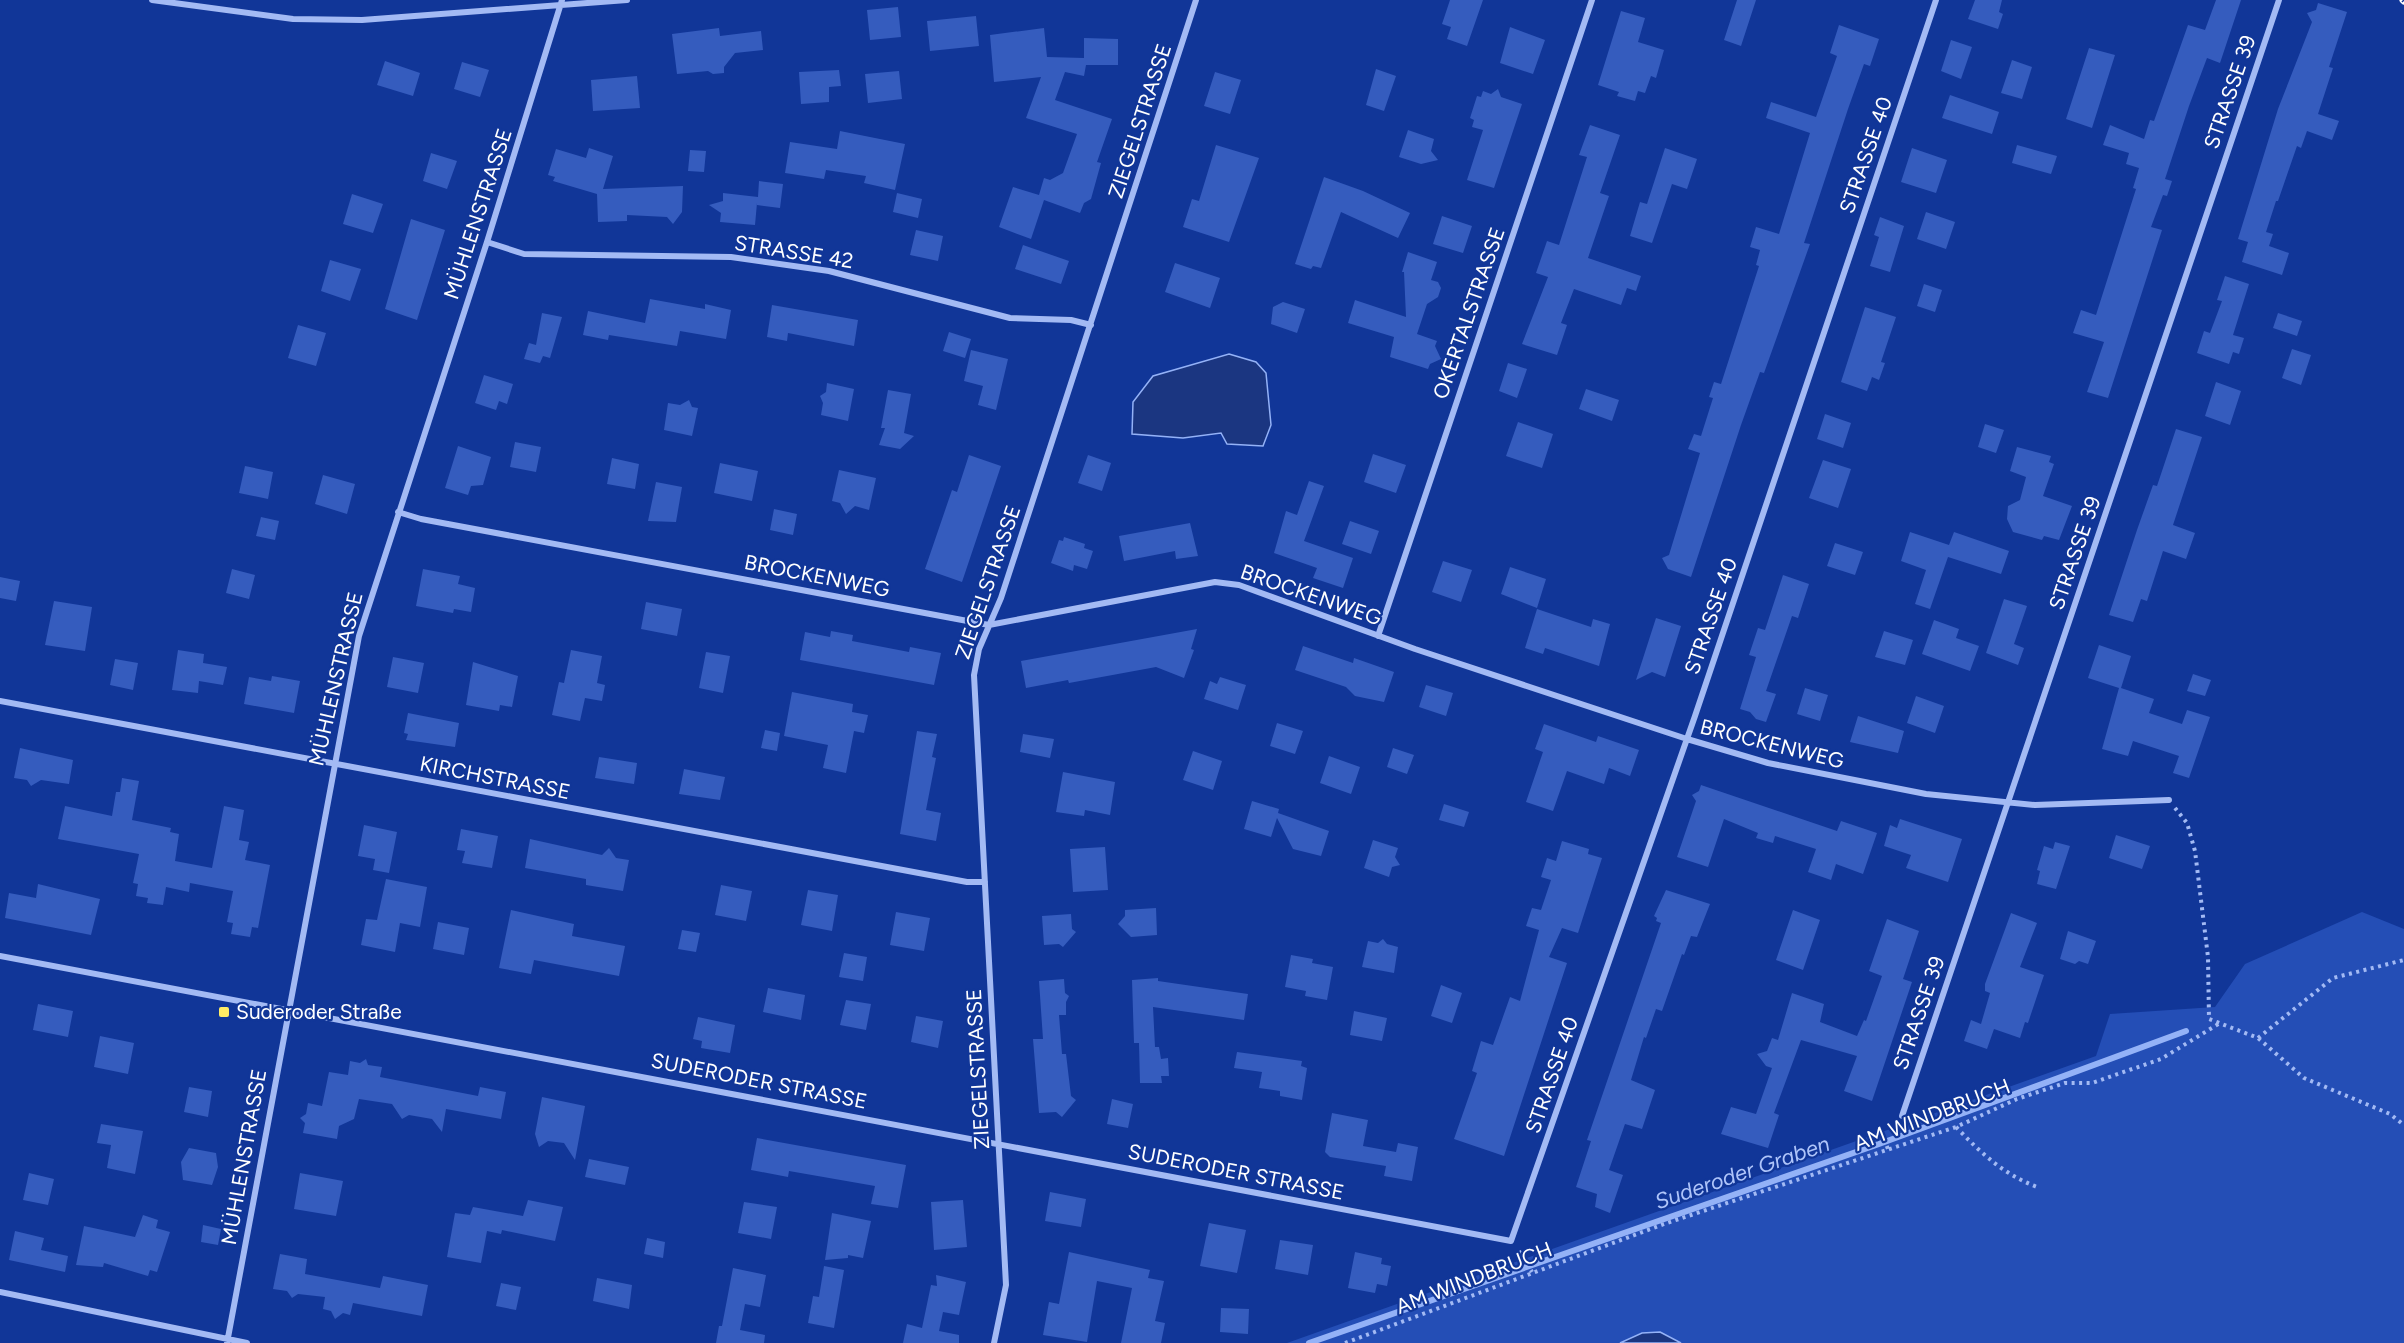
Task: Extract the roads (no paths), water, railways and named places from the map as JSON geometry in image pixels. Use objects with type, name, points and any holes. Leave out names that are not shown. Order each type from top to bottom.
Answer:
[{"type":"street","points":[[152,0],[293,19],[362,20],[561,3],[627,0]]},
{"type":"street","name":"ZIEGELSTRASSE","points":[[994,1343],[1006,1294],[974,675],[979,649],[1001,598],[1196,0]]},
{"type":"street","name":"OKERTALSTRASSE","points":[[1378,636],[1592,0]]},
{"type":"street","name":"STRASSE 40","points":[[1511,1240],[1687,739],[1936,0]]},
{"type":"street","name":"STRASSE 39","points":[[1902,1116],[2279,0]]},
{"type":"street","name":"MÜHLENSTRASSE","points":[[227,1341],[333,764],[359,636],[487,242],[561,3]]},
{"type":"street","name":"STRASSE 42","points":[[487,242],[524,255],[731,257],[829,271],[1010,318],[1071,320],[1091,325]]},
{"type":"street","name":"BROCKENWEG","points":[[398,512],[421,519],[989,625],[1215,582],[1239,585],[1378,636],[1687,739],[1768,763],[1926,794],[2035,805],[2169,800]]},
{"type":"street","name":"KIRCHSTRASSE","points":[[0,701],[967,882],[985,882]]},
{"type":"street","name":"SUDERODER STRASSE","points":[[0,956],[1511,1240]]},
{"type":"street","points":[[0,1292],[227,1341],[247,1343]]},
{"type":"waterway","name":"Suderoder Graben","points":[[1309,1343],[1879,1144],[2186,1031]]},
{"type":"place","name":"Suderoder Straße","points":[[224,1012]]}]
